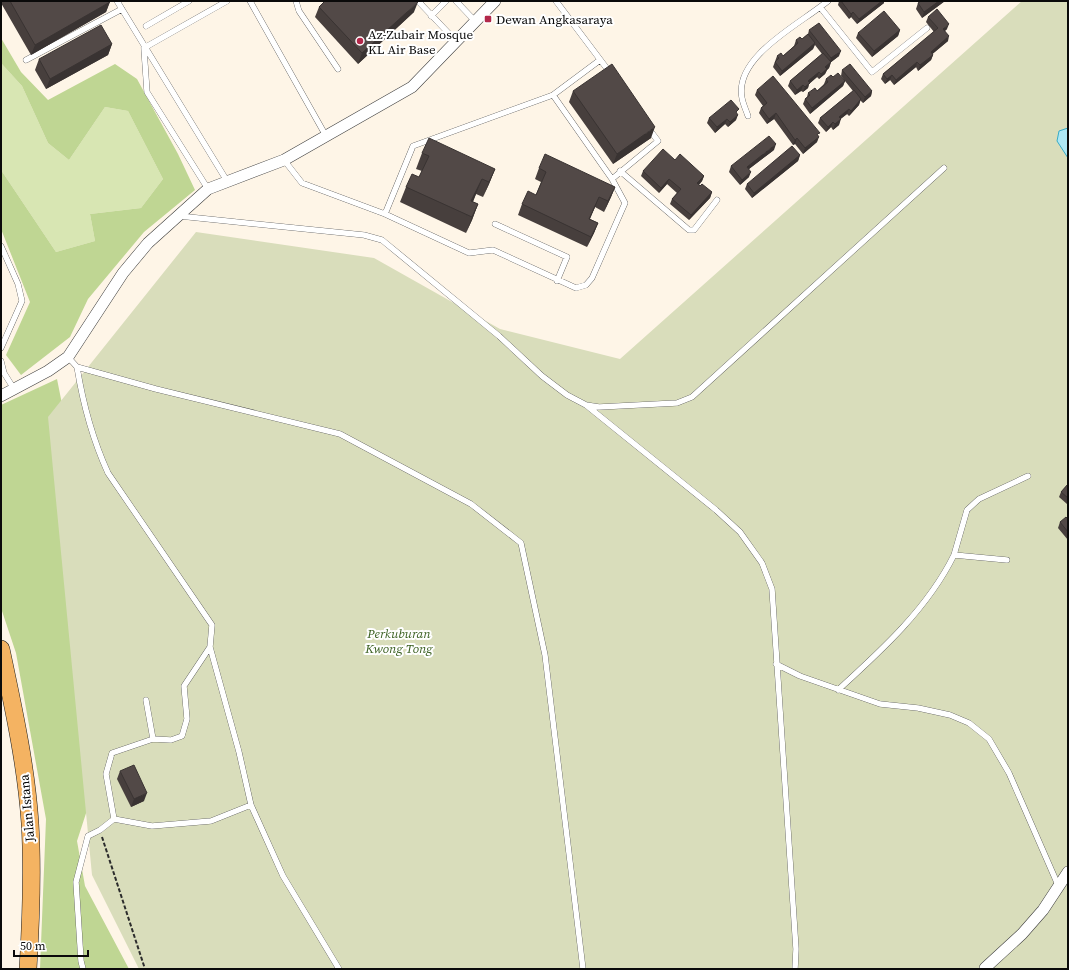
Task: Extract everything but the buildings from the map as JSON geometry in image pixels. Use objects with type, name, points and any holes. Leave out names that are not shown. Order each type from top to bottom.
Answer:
[{"type":"main road","name":"Jalan Istana","points":[[1,649],[20,743],[30,822],[32,870],[28,969]]},
{"type":"main road","points":[[1,680],[20,743]]},
{"type":"street","points":[[1,396],[48,371],[68,357],[80,342],[123,273],[148,243],[208,189],[284,160],[412,87],[495,1]]},
{"type":"street","points":[[986,969],[1022,934],[1042,910],[1068,872]]},
{"type":"lane","points":[[117,1],[144,48],[227,181]]},
{"type":"lane","points":[[146,26],[188,1]]},
{"type":"lane","points":[[144,48],[227,1]]},
{"type":"lane","points":[[250,1],[326,136]]},
{"type":"lane","points":[[296,1],[299,11],[338,69]]},
{"type":"lane","points":[[418,1],[456,41]]},
{"type":"lane","points":[[431,16],[446,1]]},
{"type":"lane","points":[[456,1],[475,21]]},
{"type":"lane","points":[[556,1],[614,78]]},
{"type":"lane","points":[[748,116],[742,98],[742,84],[750,65],[766,47],[828,1]]},
{"type":"lane","points":[[820,8],[872,72],[927,28]]},
{"type":"lane","points":[[26,60],[122,9]]},
{"type":"lane","points":[[144,48],[146,92],[208,189]]},
{"type":"lane","points":[[385,214],[413,146],[553,95],[600,60]]},
{"type":"lane","points":[[284,160],[302,183],[385,214],[469,253],[493,250],[576,288],[586,285],[592,278],[626,203],[612,179],[553,95]]},
{"type":"lane","points":[[612,179],[658,141],[645,122]]},
{"type":"lane","points":[[586,405],[599,407],[677,403],[692,397],[944,168]]},
{"type":"lane","points":[[620,172],[689,230],[694,230],[717,200]]},
{"type":"lane","points":[[178,216],[364,236],[382,240],[499,336],[542,376],[566,395],[586,405],[716,510],[740,532],[762,563],[772,589],[796,949],[795,969]]},
{"type":"lane","points":[[495,224],[567,257],[557,280]]},
{"type":"lane","points":[[1,246],[18,284],[22,301],[1,348]]},
{"type":"lane","points":[[68,357],[77,367],[87,418],[96,447],[108,473],[212,625],[210,648],[239,752],[250,804],[283,876],[338,969]]},
{"type":"lane","points":[[1,361],[4,373],[14,389]]},
{"type":"lane","points":[[77,367],[156,389],[340,434],[470,504],[522,543],[545,655],[583,969]]},
{"type":"lane","points":[[838,690],[886,644],[921,606],[944,576],[954,555],[967,510],[979,499],[1028,476]]},
{"type":"lane","points":[[954,555],[1007,560]]},
{"type":"lane","points":[[114,819],[106,774],[112,754],[153,739],[171,740],[182,736],[186,719],[184,686],[210,648]]},
{"type":"lane","points":[[776,664],[800,676],[880,704],[918,708],[950,715],[969,723],[989,739],[1009,773],[1058,886]]},
{"type":"lane","points":[[146,700],[153,739]]},
{"type":"lane","points":[[83,969],[81,961],[76,882],[88,836],[100,830],[114,819],[152,826],[211,821],[250,804]]},
{"type":"path","points":[[100,830],[145,969]]},
{"type":"green space","name":"Perkuburan Kwong Tong","points":[[1022,1],[1068,1],[1068,969],[139,969],[92,875],[48,417],[196,232],[374,258],[500,329],[620,359]]},
{"type":"green space","points":[[1,38],[21,72],[48,100],[115,64],[137,79],[178,154],[195,190],[144,232],[88,299],[70,337],[21,375],[6,355],[30,302],[1,229],[1,170],[56,252],[95,241],[90,214],[141,208],[163,179],[128,111],[105,107],[69,160],[48,143],[22,86],[1,63]]},
{"type":"green space","points":[[1,63],[22,86],[48,143],[69,160],[105,107],[128,111],[163,179],[141,208],[90,214],[95,241],[56,252],[1,170]]},
{"type":"green space","points":[[57,379],[74,464],[104,758],[77,841],[85,886],[129,969],[40,969],[46,819],[16,653],[1,608],[1,405]]},
{"type":"water","points":[[1068,128],[1068,158],[1057,141],[1059,131]]},
{"type":"place","name":"Dewan Angkasaraya","points":[[488,19]]},
{"type":"place","name":"Az-Zubair Mosque KL Air Base","points":[[360,41]]}]
